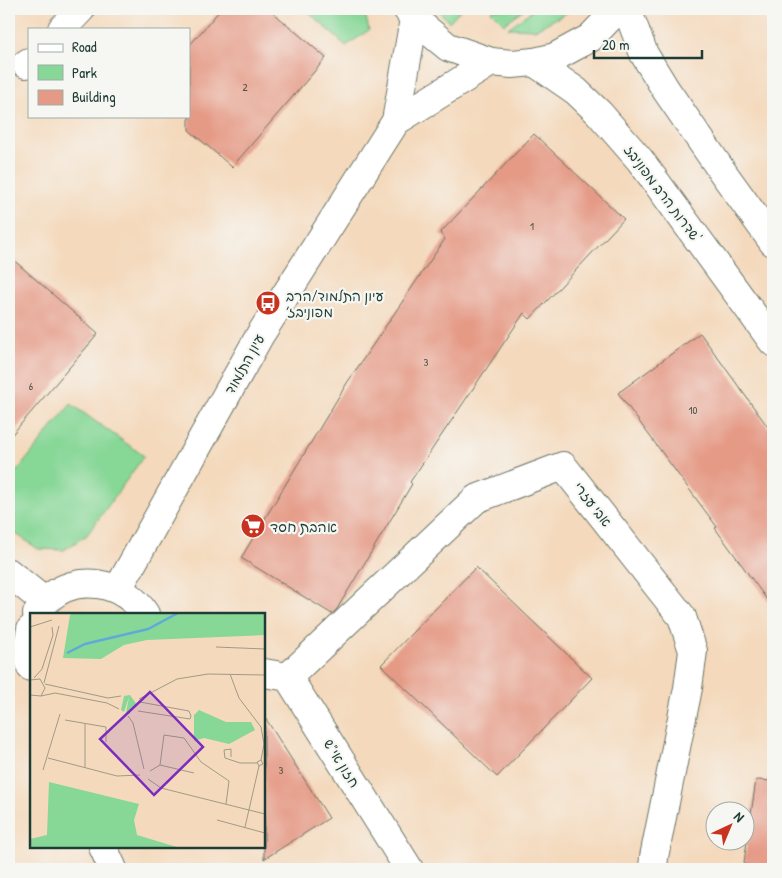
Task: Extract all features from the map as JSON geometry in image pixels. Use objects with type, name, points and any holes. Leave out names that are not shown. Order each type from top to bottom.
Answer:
[{"type":"street","points":[[63,28],[81,9]]},
{"type":"street","points":[[410,14],[448,47],[491,62],[512,64],[534,62],[555,57],[590,38],[618,9]]},
{"type":"street","points":[[627,9],[641,48],[666,90],[773,242]]},
{"type":"street","name":"עיון התלמוד","points":[[118,589],[260,335],[396,121],[410,14]]},
{"type":"street","name":"עיון התלמוד","points":[[396,121],[491,62]]},
{"type":"street","name":"שדרות הרב מפוניבז'","points":[[534,62],[582,97],[599,113],[640,160],[773,342]]},
{"type":"street","name":"אבי עזרי","points":[[276,675],[476,499],[563,466],[682,617],[693,651],[688,688],[652,869]]},
{"type":"street","points":[[9,573],[41,608],[56,593],[76,585],[97,583],[118,589],[139,604],[144,613]]},
{"type":"street","points":[[30,634],[27,651],[30,663]]},
{"type":"street","name":"חזון אי\"ש","points":[[276,675],[410,869]]},
{"type":"street","points":[[103,848],[113,869]]},
{"type":"green space","points":[[305,9],[364,9],[369,30],[346,46]]},
{"type":"green space","points":[[437,9],[461,9],[449,22]]},
{"type":"green space","points":[[494,9],[524,9],[504,24],[491,11]]},
{"type":"green space","points":[[534,9],[574,9],[536,29],[508,28]]},
{"type":"green space","points":[[71,404],[144,456],[87,535],[64,550],[38,549],[9,529],[9,481]]},
{"type":"building","points":[[221,9],[269,9],[326,58],[232,167],[189,130],[190,45]]},
{"type":"building","points":[[534,134],[624,219],[530,319],[524,313],[410,482],[412,484],[337,609],[332,614],[241,558],[347,383],[445,239],[440,233]]},
{"type":"building","points":[[9,256],[98,334],[9,438]]},
{"type":"building","points":[[700,333],[773,434],[773,608],[715,528],[717,527],[618,393]]},
{"type":"building","points":[[476,567],[592,678],[497,777],[381,665]]},
{"type":"building","points":[[265,718],[329,818],[264,859],[265,848]]},
{"type":"building","points":[[756,780],[773,781],[773,869],[743,869],[746,850],[754,850],[753,800]]},
{"type":"place","name":"עיון התלמוד/הרב מפוניבז׳","points":[[268,303]]},
{"type":"place","name":"אהבת חסד","points":[[253,526]]}]
